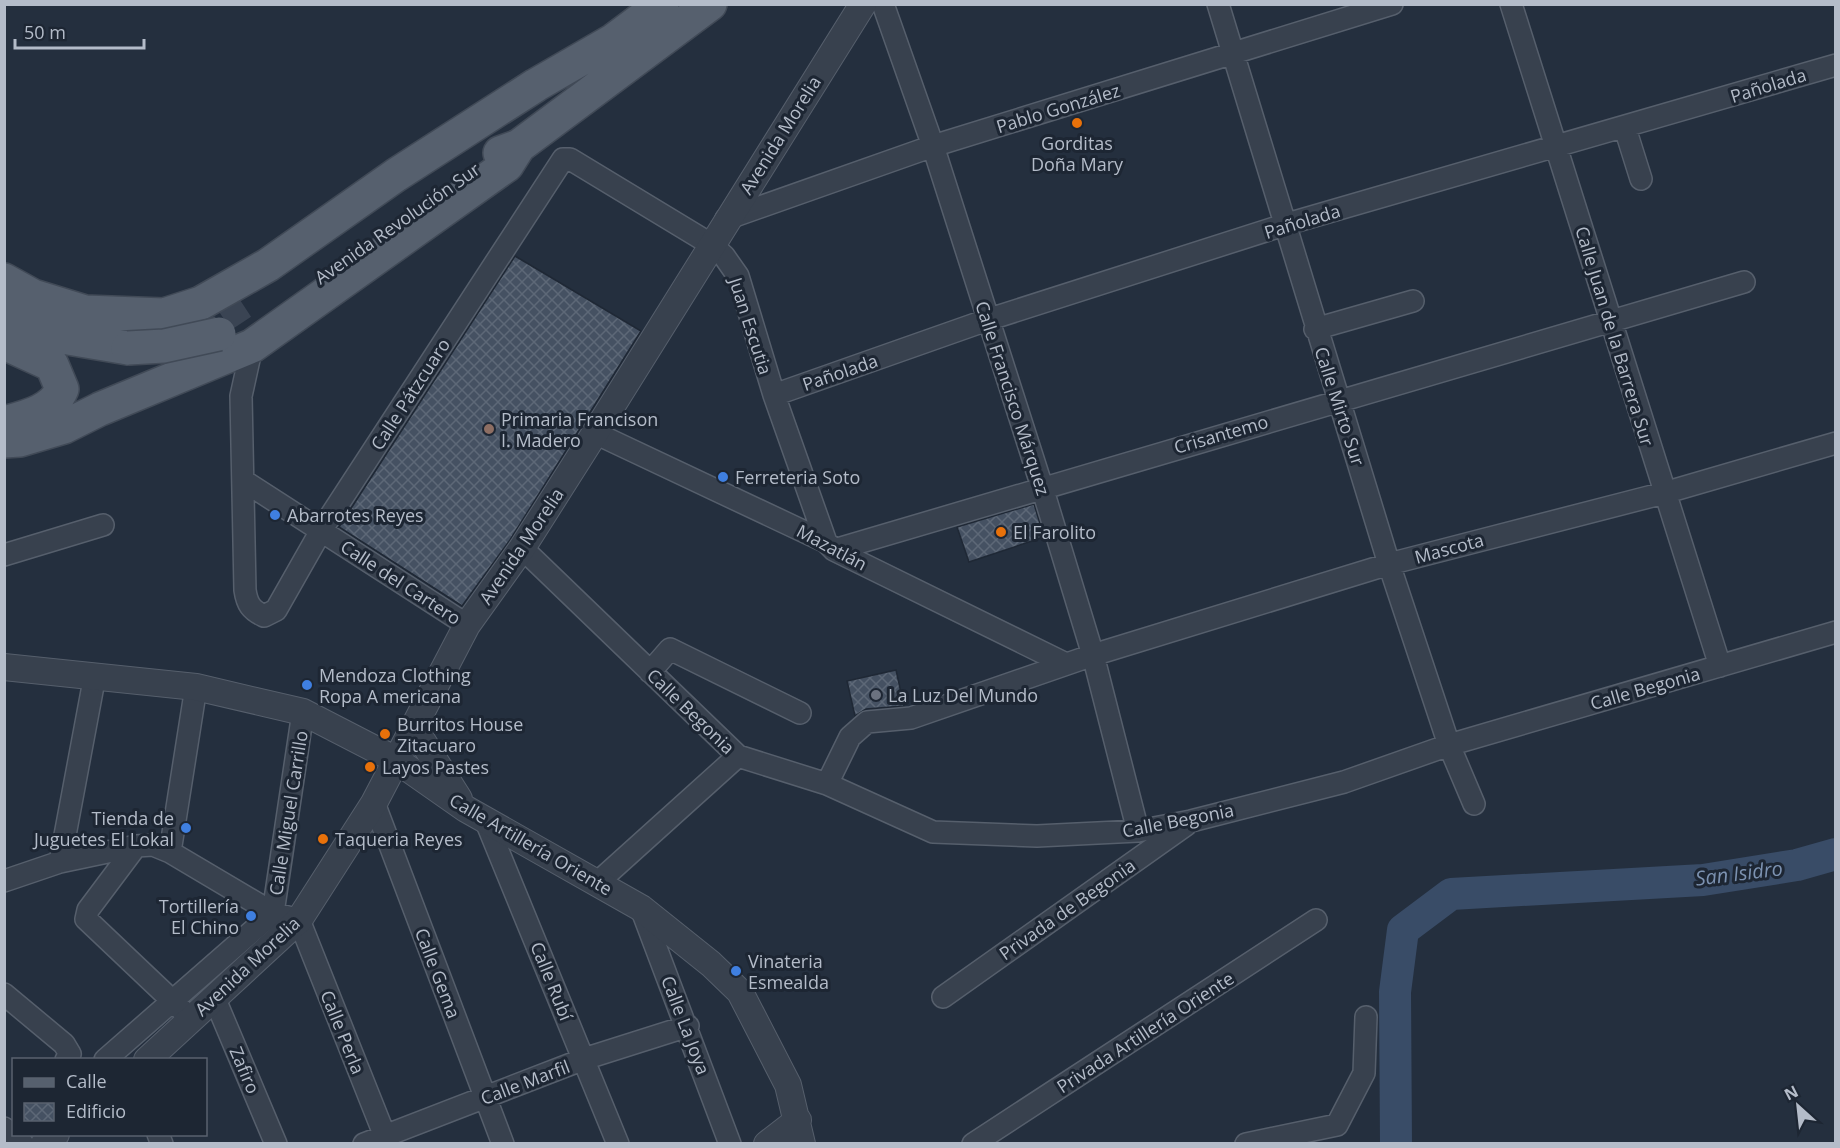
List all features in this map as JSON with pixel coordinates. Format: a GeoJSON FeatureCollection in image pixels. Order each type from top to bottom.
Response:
{"type":"FeatureCollection","features":[{"type":"Feature","properties":{"kind":"main road","name":"Avenida Revolución Sur"},"geometry":{"type":"LineString","coordinates":[[4,280],[33,296],[85,312],[164,315],[201,303],[237,285],[396,176],[536,85],[614,40],[662,4]]}},
{"type":"Feature","properties":{"kind":"main road","name":"Avenida Revolución Sur"},"geometry":{"type":"LineString","coordinates":[[4,314],[50,335],[141,355],[165,346],[219,334],[278,306],[346,261],[455,180],[490,157],[519,146],[710,4]]}},
{"type":"Feature","properties":{"kind":"main road"},"geometry":{"type":"LineString","coordinates":[[242,303],[581,71],[606,51],[614,40]]}},
{"type":"Feature","properties":{"kind":"main road"},"geometry":{"type":"LineString","coordinates":[[4,441],[20,440],[64,427],[100,409],[252,346],[507,165],[519,146]]}},
{"type":"Feature","properties":{"kind":"main road"},"geometry":{"type":"LineString","coordinates":[[4,342],[52,365],[59,376],[62,389],[57,400],[45,409],[4,423]]}},
{"type":"Feature","properties":{"kind":"main road"},"geometry":{"type":"LineString","coordinates":[[4,433],[42,425],[98,397],[141,355]]}},
{"type":"Feature","properties":{"kind":"street","name":"Avenida Morelia"},"geometry":{"type":"LineString","coordinates":[[148,1058],[181,1010],[214,997],[299,920],[374,803],[467,625],[522,548],[712,245],[726,219],[863,4]]}},
{"type":"Feature","properties":{"kind":"street","name":"Calle Francisco Márquez"},"geometry":{"type":"LineString","coordinates":[[883,4],[933,146],[1042,487],[1093,655],[1138,831]]}},
{"type":"Feature","properties":{"kind":"street","name":"Calle Mirto Sur"},"geometry":{"type":"LineString","coordinates":[[1218,4],[1287,224],[1315,329],[1389,564],[1449,745],[1474,804]]}},
{"type":"Feature","properties":{"kind":"street","name":"Pablo González"},"geometry":{"type":"LineString","coordinates":[[726,219],[933,146],[1392,4]]}},
{"type":"Feature","properties":{"kind":"street","name":"Calle Juan de la Barrera Sur"},"geometry":{"type":"LineString","coordinates":[[1511,4],[1720,666]]}},
{"type":"Feature","properties":{"kind":"street","name":"Pañolada"},"geometry":{"type":"LineString","coordinates":[[774,395],[987,320],[1287,224],[1625,128],[1836,65]]}},
{"type":"Feature","properties":{"kind":"street"},"geometry":{"type":"LineString","coordinates":[[1625,128],[1641,179]]}},
{"type":"Feature","properties":{"kind":"street","name":"Juan Escutia"},"geometry":{"type":"LineString","coordinates":[[563,159],[570,159],[712,245],[724,256],[738,276],[774,395],[830,546]]}},
{"type":"Feature","properties":{"kind":"street","name":"Calle Pátzcuaro"},"geometry":{"type":"LineString","coordinates":[[244,480],[246,600],[252,611],[264,616],[276,610],[322,529],[563,159]]}},
{"type":"Feature","properties":{"kind":"street","name":"Crisantemo"},"geometry":{"type":"LineString","coordinates":[[830,546],[1042,487],[1744,282]]}},
{"type":"Feature","properties":{"kind":"street"},"geometry":{"type":"LineString","coordinates":[[1315,329],[1413,301]]}},
{"type":"Feature","properties":{"kind":"street"},"geometry":{"type":"LineString","coordinates":[[244,480],[241,396],[252,346]]}},
{"type":"Feature","properties":{"kind":"street","name":"Mazatlán"},"geometry":{"type":"LineString","coordinates":[[595,433],[830,546],[1066,664]]}},
{"type":"Feature","properties":{"kind":"street","name":"Mascota"},"geometry":{"type":"LineString","coordinates":[[827,784],[850,737],[867,722],[911,718],[1093,655],[1389,564],[1664,493],[1836,443]]}},
{"type":"Feature","properties":{"kind":"street","name":"Calle del Cartero"},"geometry":{"type":"LineString","coordinates":[[244,480],[467,625]]}},
{"type":"Feature","properties":{"kind":"street"},"geometry":{"type":"LineString","coordinates":[[4,555],[103,525]]}},
{"type":"Feature","properties":{"kind":"street","name":"Calle Begonia"},"geometry":{"type":"LineString","coordinates":[[522,548],[738,756],[827,784],[933,832],[1037,836],[1138,831],[1191,821],[1344,782],[1449,745],[1836,632]]}},
{"type":"Feature","properties":{"kind":"street"},"geometry":{"type":"LineString","coordinates":[[651,672],[670,649],[800,713]]}},
{"type":"Feature","properties":{"kind":"street","name":"Calle Artillería Oriente"},"geometry":{"type":"LineString","coordinates":[[4,667],[196,687],[303,712],[396,760],[476,814],[641,908],[711,964],[740,992],[788,1085],[800,1132]]}},
{"type":"Feature","properties":{"kind":"street"},"geometry":{"type":"LineString","coordinates":[[60,862],[94,675]]}},
{"type":"Feature","properties":{"kind":"street"},"geometry":{"type":"LineString","coordinates":[[170,852],[196,687]]}},
{"type":"Feature","properties":{"kind":"street","name":"Calle Miguel Carrillo"},"geometry":{"type":"LineString","coordinates":[[273,913],[303,712]]}},
{"type":"Feature","properties":{"kind":"street"},"geometry":{"type":"LineString","coordinates":[[413,726],[476,814]]}},
{"type":"Feature","properties":{"kind":"street"},"geometry":{"type":"LineString","coordinates":[[597,883],[738,756]]}},
{"type":"Feature","properties":{"kind":"street","name":"Calle Gema"},"geometry":{"type":"LineString","coordinates":[[374,803],[504,1143]]}},
{"type":"Feature","properties":{"kind":"street","name":"Calle Rubí"},"geometry":{"type":"LineString","coordinates":[[476,814],[584,1059],[618,1143]]}},
{"type":"Feature","properties":{"kind":"street","name":"Privada de Begonia"},"geometry":{"type":"LineString","coordinates":[[943,997],[1191,821]]}},
{"type":"Feature","properties":{"kind":"street"},"geometry":{"type":"LineString","coordinates":[[4,881],[60,862],[136,846],[153,845],[170,852],[273,913],[299,920]]}},
{"type":"Feature","properties":{"kind":"street"},"geometry":{"type":"LineString","coordinates":[[136,846],[88,910],[86,919],[181,1010]]}},
{"type":"Feature","properties":{"kind":"street","name":"Calle La Joya"},"geometry":{"type":"LineString","coordinates":[[641,908],[730,1143]]}},
{"type":"Feature","properties":{"kind":"street"},"geometry":{"type":"LineString","coordinates":[[107,1058],[181,1010],[273,913]]}},
{"type":"Feature","properties":{"kind":"street","name":"Calle Perla"},"geometry":{"type":"LineString","coordinates":[[299,920],[386,1139]]}},
{"type":"Feature","properties":{"kind":"street","name":"Privada Artillería Oriente"},"geometry":{"type":"LineString","coordinates":[[973,1143],[1316,920]]}},
{"type":"Feature","properties":{"kind":"street"},"geometry":{"type":"LineString","coordinates":[[4,994],[64,1044],[68,1057]]}},
{"type":"Feature","properties":{"kind":"street","name":"Zafiro"},"geometry":{"type":"LineString","coordinates":[[214,997],[276,1143]]}},
{"type":"Feature","properties":{"kind":"street"},"geometry":{"type":"LineString","coordinates":[[1246,1143],[1332,1135],[1364,1073],[1366,1017]]}},
{"type":"Feature","properties":{"kind":"street","name":"Calle Marfil"},"geometry":{"type":"LineString","coordinates":[[364,1143],[386,1139],[485,1097],[584,1059],[687,1026]]}},
{"type":"Feature","properties":{"kind":"street"},"geometry":{"type":"LineString","coordinates":[[768,1143],[800,1132]]}},
{"type":"Feature","properties":{"kind":"building","name":"Primaria Francison I. Madero"},"geometry":{"type":"Polygon","coordinates":[[[515,256],[641,331],[510,540],[462,606],[339,527],[515,256]]]}},
{"type":"Feature","properties":{"kind":"building","name":"El Farolito"},"geometry":{"type":"Polygon","coordinates":[[[1034,504],[1044,537],[969,562],[957,527],[1034,504]]]}},
{"type":"Feature","properties":{"kind":"building","name":"La Luz Del Mundo"},"geometry":{"type":"Polygon","coordinates":[[[896,670],[904,706],[866,709],[855,716],[847,681],[896,670]]]}},
{"type":"Feature","properties":{"kind":"waterway","name":"San Isidro"},"geometry":{"type":"LineString","coordinates":[[1396,1144],[1395,992],[1403,930],[1451,894],[1703,880],[1797,865],[1836,854]]}},
{"type":"Feature","properties":{"kind":"tunnel"},"geometry":{"type":"LineString","coordinates":[[181,343],[242,303]]}},
{"type":"Feature","properties":{"kind":"place","name":"Gorditas Doña Mary"},"geometry":{"type":"Point","coordinates":[1077,123]}},
{"type":"Feature","properties":{"kind":"place","name":"Primaria Francison I. Madero"},"geometry":{"type":"Point","coordinates":[489,429]}},
{"type":"Feature","properties":{"kind":"place","name":"Ferreteria Soto"},"geometry":{"type":"Point","coordinates":[723,477]}},
{"type":"Feature","properties":{"kind":"place","name":"Abarrotes Reyes"},"geometry":{"type":"Point","coordinates":[275,515]}},
{"type":"Feature","properties":{"kind":"place","name":"El Farolito"},"geometry":{"type":"Point","coordinates":[1001,532]}},
{"type":"Feature","properties":{"kind":"place","name":"Mendoza Clothing Ropa A mericana"},"geometry":{"type":"Point","coordinates":[307,685]}},
{"type":"Feature","properties":{"kind":"place","name":"La Luz Del Mundo"},"geometry":{"type":"Point","coordinates":[876,695]}},
{"type":"Feature","properties":{"kind":"place","name":"Burritos House Zitacuaro"},"geometry":{"type":"Point","coordinates":[385,734]}},
{"type":"Feature","properties":{"kind":"place","name":"Layos Pastes"},"geometry":{"type":"Point","coordinates":[370,767]}},
{"type":"Feature","properties":{"kind":"place","name":"Tienda de Juguetes El Lokal"},"geometry":{"type":"Point","coordinates":[186,828]}},
{"type":"Feature","properties":{"kind":"place","name":"Taqueria Reyes"},"geometry":{"type":"Point","coordinates":[323,839]}},
{"type":"Feature","properties":{"kind":"place","name":"Tortillería El Chino"},"geometry":{"type":"Point","coordinates":[251,916]}},
{"type":"Feature","properties":{"kind":"place","name":"Vinateria Esmealda"},"geometry":{"type":"Point","coordinates":[736,971]}}]}
